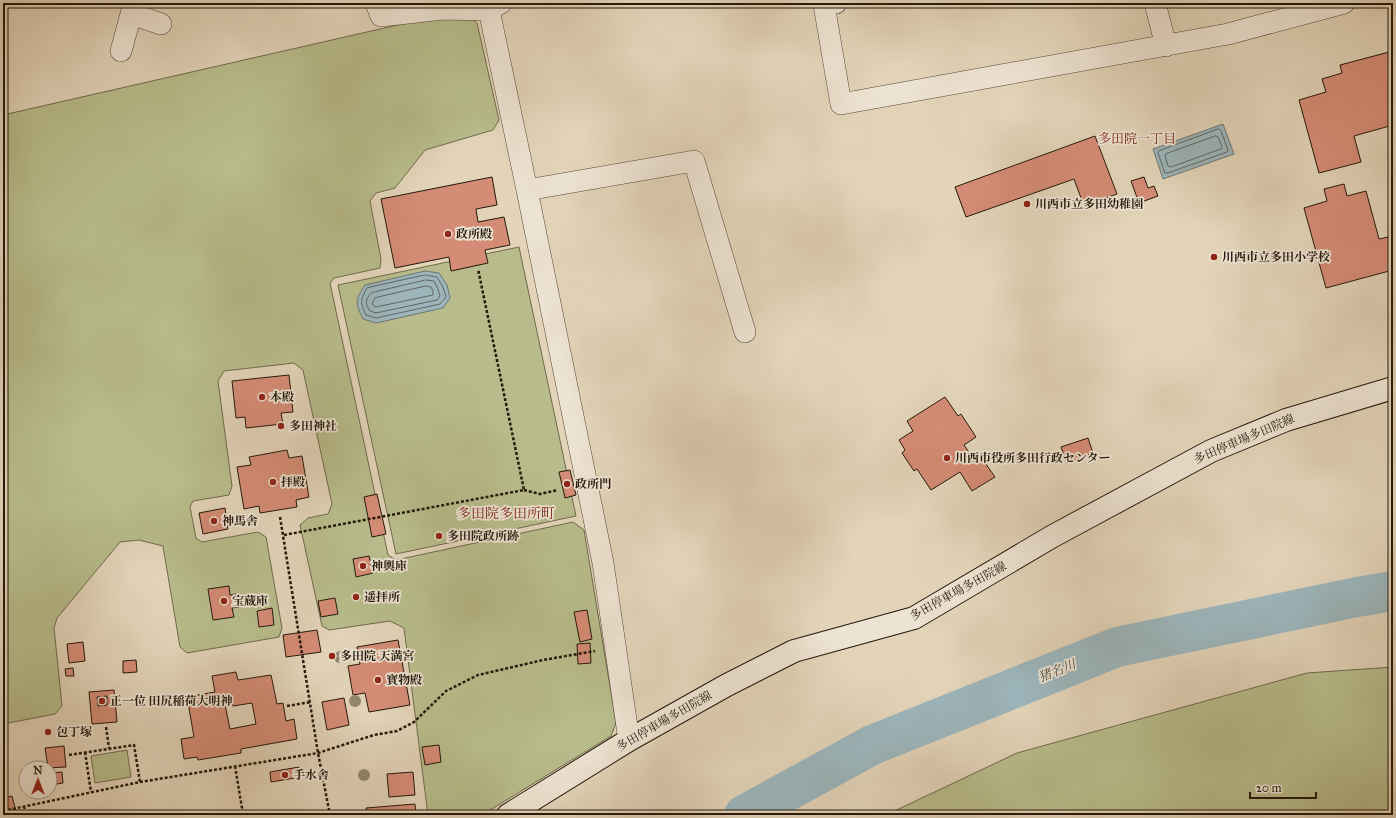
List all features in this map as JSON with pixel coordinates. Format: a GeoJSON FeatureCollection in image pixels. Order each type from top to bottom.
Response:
{"type":"FeatureCollection","features":[{"type":"Feature","properties":{"kind":"main road","name":"多田停車場多田院線"},"geometry":{"type":"LineString","coordinates":[[508,815],[629,740],[727,685],[794,651],[914,618],[1053,536],[1211,452],[1286,420],[1393,388]]}},
{"type":"Feature","properties":{"kind":"street"},"geometry":{"type":"LineString","coordinates":[[376,3],[381,16],[443,9],[495,6],[527,190],[603,563],[629,740]]}},
{"type":"Feature","properties":{"kind":"street"},"geometry":{"type":"LineString","coordinates":[[836,3],[824,5],[841,104],[1228,34],[1344,3]]}},
{"type":"Feature","properties":{"kind":"street"},"geometry":{"type":"LineString","coordinates":[[1155,3],[1166,46]]}},
{"type":"Feature","properties":{"kind":"street"},"geometry":{"type":"LineString","coordinates":[[121,51],[133,8],[161,24]]}},
{"type":"Feature","properties":{"kind":"street"},"geometry":{"type":"LineString","coordinates":[[527,190],[694,161],[745,332]]}},
{"type":"Feature","properties":{"kind":"path"},"geometry":{"type":"LineString","coordinates":[[478,269],[524,490]]}},
{"type":"Feature","properties":{"kind":"path"},"geometry":{"type":"LineString","coordinates":[[284,535],[524,490],[540,494],[558,490]]}},
{"type":"Feature","properties":{"kind":"path"},"geometry":{"type":"LineString","coordinates":[[280,517],[318,753],[330,815]]}},
{"type":"Feature","properties":{"kind":"path"},"geometry":{"type":"LineString","coordinates":[[3,811],[140,782],[318,753],[374,735],[397,731],[414,722],[446,691],[478,675],[543,660],[615,648]]}},
{"type":"Feature","properties":{"kind":"path"},"geometry":{"type":"LineString","coordinates":[[287,706],[311,702]]}},
{"type":"Feature","properties":{"kind":"path"},"geometry":{"type":"LineString","coordinates":[[106,727],[109,748]]}},
{"type":"Feature","properties":{"kind":"path"},"geometry":{"type":"LineString","coordinates":[[69,755],[134,744],[140,782]]}},
{"type":"Feature","properties":{"kind":"path"},"geometry":{"type":"LineString","coordinates":[[85,752],[91,792]]}},
{"type":"Feature","properties":{"kind":"path"},"geometry":{"type":"LineString","coordinates":[[235,766],[242,808],[239,815]]}},
{"type":"Feature","properties":{"kind":"path"},"geometry":{"type":"LineString","coordinates":[[24,806],[26,815]]}},
{"type":"Feature","properties":{"kind":"green space"},"geometry":{"type":"Polygon","coordinates":[[[459,11],[477,23],[499,120],[493,130],[425,150],[395,188],[376,193],[370,201],[381,259],[380,268],[334,278],[330,283],[388,555],[396,560],[573,522],[584,530],[616,723],[611,736],[482,815],[428,815],[404,628],[390,621],[329,630],[322,626],[300,525],[308,518],[328,514],[332,504],[303,370],[294,363],[224,371],[218,381],[232,486],[229,495],[193,501],[190,507],[196,538],[202,542],[258,532],[266,537],[282,628],[279,637],[187,653],[180,647],[163,546],[139,540],[120,542],[57,618],[54,628],[62,706],[55,714],[3,724],[3,115],[459,11]]]}},
{"type":"Feature","properties":{"kind":"green space"},"geometry":{"type":"Polygon","coordinates":[[[519,247],[576,516],[396,554],[338,285],[519,247]]]}},
{"type":"Feature","properties":{"kind":"green space"},"geometry":{"type":"Polygon","coordinates":[[[1393,667],[1393,815],[886,815],[1017,753],[1307,673],[1393,667]]]}},
{"type":"Feature","properties":{"kind":"green space"},"geometry":{"type":"Polygon","coordinates":[[[127,750],[131,777],[95,783],[91,756],[127,750]]]}},
{"type":"Feature","properties":{"kind":"water"},"geometry":{"type":"Polygon","coordinates":[[[1223,124],[1234,154],[1163,179],[1153,149],[1223,124]]]}},
{"type":"Feature","properties":{"kind":"water"},"geometry":{"type":"Polygon","coordinates":[[[425,271],[439,273],[447,285],[450,298],[443,308],[376,323],[363,319],[357,302],[359,294],[365,285],[425,271]]]}},
{"type":"Feature","properties":{"kind":"building"},"geometry":{"type":"Polygon","coordinates":[[[1393,51],[1393,125],[1354,136],[1361,162],[1319,173],[1299,100],[1326,92],[1322,79],[1342,73],[1340,65],[1393,51]]]}},
{"type":"Feature","properties":{"kind":"building"},"geometry":{"type":"Polygon","coordinates":[[[1095,136],[1117,194],[1084,206],[1074,179],[966,217],[955,187],[1095,136]]]}},
{"type":"Feature","properties":{"kind":"building","name":"政所殿"},"geometry":{"type":"Polygon","coordinates":[[[492,177],[497,205],[476,209],[478,222],[504,217],[510,245],[485,250],[488,263],[451,271],[449,257],[395,268],[381,199],[492,177]]]}},
{"type":"Feature","properties":{"kind":"building"},"geometry":{"type":"Polygon","coordinates":[[[1144,177],[1148,188],[1154,186],[1158,196],[1139,203],[1131,181],[1144,177]]]}},
{"type":"Feature","properties":{"kind":"building"},"geometry":{"type":"Polygon","coordinates":[[[1344,184],[1347,196],[1366,191],[1379,239],[1393,236],[1393,270],[1326,288],[1304,208],[1327,201],[1324,189],[1344,184]]]}},
{"type":"Feature","properties":{"kind":"building","name":"本殿"},"geometry":{"type":"Polygon","coordinates":[[[289,375],[293,412],[281,413],[283,424],[246,428],[245,417],[236,418],[232,381],[289,375]]]}},
{"type":"Feature","properties":{"kind":"building"},"geometry":{"type":"Polygon","coordinates":[[[945,397],[958,416],[961,414],[976,437],[964,445],[977,464],[983,460],[995,477],[972,491],[960,472],[931,490],[917,469],[914,471],[902,453],[905,450],[899,440],[913,431],[907,421],[945,397]]]}},
{"type":"Feature","properties":{"kind":"building"},"geometry":{"type":"Polygon","coordinates":[[[1088,438],[1093,453],[1067,463],[1061,447],[1088,438]]]}},
{"type":"Feature","properties":{"kind":"building","name":"拝殿"},"geometry":{"type":"Polygon","coordinates":[[[287,450],[289,458],[302,456],[309,497],[296,500],[297,507],[260,513],[259,506],[244,509],[237,467],[251,465],[249,457],[287,450]]]}},
{"type":"Feature","properties":{"kind":"building","name":"政所門"},"geometry":{"type":"Polygon","coordinates":[[[570,470],[576,495],[565,498],[559,472],[570,470]]]}},
{"type":"Feature","properties":{"kind":"building"},"geometry":{"type":"Polygon","coordinates":[[[377,494],[386,534],[372,537],[364,497],[377,494]]]}},
{"type":"Feature","properties":{"kind":"building","name":"神馬舎"},"geometry":{"type":"Polygon","coordinates":[[[225,508],[228,529],[203,534],[199,513],[225,508]]]}},
{"type":"Feature","properties":{"kind":"building","name":"神輿庫"},"geometry":{"type":"Polygon","coordinates":[[[369,556],[373,573],[356,577],[353,559],[369,556]]]}},
{"type":"Feature","properties":{"kind":"building","name":"宝蔵庫"},"geometry":{"type":"Polygon","coordinates":[[[229,586],[230,595],[236,594],[239,607],[232,608],[234,617],[213,620],[208,589],[229,586]]]}},
{"type":"Feature","properties":{"kind":"building"},"geometry":{"type":"Polygon","coordinates":[[[335,598],[338,614],[321,617],[318,601],[335,598]]]}},
{"type":"Feature","properties":{"kind":"building"},"geometry":{"type":"Polygon","coordinates":[[[272,608],[274,625],[259,627],[257,611],[272,608]]]}},
{"type":"Feature","properties":{"kind":"building"},"geometry":{"type":"Polygon","coordinates":[[[587,610],[592,639],[580,642],[574,612],[587,610]]]}},
{"type":"Feature","properties":{"kind":"building"},"geometry":{"type":"Polygon","coordinates":[[[317,630],[321,652],[286,657],[283,635],[317,630]]]}},
{"type":"Feature","properties":{"kind":"building","name":"寳物殿"},"geometry":{"type":"Polygon","coordinates":[[[398,640],[410,705],[369,712],[365,693],[353,695],[348,666],[360,664],[357,647],[398,640]]]}},
{"type":"Feature","properties":{"kind":"building"},"geometry":{"type":"Polygon","coordinates":[[[83,642],[85,661],[69,663],[67,644],[83,642]]]}},
{"type":"Feature","properties":{"kind":"building"},"geometry":{"type":"Polygon","coordinates":[[[590,643],[591,663],[578,664],[577,644],[590,643]]]}},
{"type":"Feature","properties":{"kind":"building","name":"多田院 天満宮"},"geometry":{"type":"Polygon","coordinates":[[[335,653],[335,658],[329,659],[329,654],[335,653]]]}},
{"type":"Feature","properties":{"kind":"building"},"geometry":{"type":"Polygon","coordinates":[[[136,660],[137,672],[123,673],[123,661],[136,660]]]}},
{"type":"Feature","properties":{"kind":"building"},"geometry":{"type":"Polygon","coordinates":[[[73,668],[74,676],[66,676],[65,669],[73,668]]]}},
{"type":"Feature","properties":{"kind":"building"},"geometry":{"type":"Polygon","coordinates":[[[236,672],[238,680],[271,675],[277,704],[283,703],[286,721],[294,719],[297,739],[241,749],[241,753],[198,760],[197,757],[184,759],[181,739],[194,737],[187,697],[215,692],[212,676],[236,672]],[[231,694],[223,695],[230,729],[256,724],[252,703],[233,706],[231,694]]]}},
{"type":"Feature","properties":{"kind":"building"},"geometry":{"type":"Polygon","coordinates":[[[114,690],[117,722],[92,724],[89,692],[114,690]]]}},
{"type":"Feature","properties":{"kind":"building","name":"正一位 田尻稲荷大明神"},"geometry":{"type":"Polygon","coordinates":[[[107,696],[107,705],[98,706],[97,697],[107,696]]]}},
{"type":"Feature","properties":{"kind":"building"},"geometry":{"type":"Polygon","coordinates":[[[344,698],[349,725],[327,730],[322,702],[344,698]]]}},
{"type":"Feature","properties":{"kind":"building"},"geometry":{"type":"Polygon","coordinates":[[[439,745],[441,762],[425,765],[422,747],[439,745]]]}},
{"type":"Feature","properties":{"kind":"building"},"geometry":{"type":"Polygon","coordinates":[[[64,746],[66,767],[58,767],[58,760],[47,760],[45,748],[64,746]]]}},
{"type":"Feature","properties":{"kind":"building","name":"手水舎"},"geometry":{"type":"Polygon","coordinates":[[[299,767],[301,777],[271,782],[270,772],[299,767]]]}},
{"type":"Feature","properties":{"kind":"building"},"geometry":{"type":"Polygon","coordinates":[[[58,772],[62,772],[63,783],[58,784],[58,772]]]}},
{"type":"Feature","properties":{"kind":"building"},"geometry":{"type":"Polygon","coordinates":[[[413,772],[415,795],[389,797],[387,774],[413,772]]]}},
{"type":"Feature","properties":{"kind":"building"},"geometry":{"type":"Polygon","coordinates":[[[12,796],[17,815],[3,815],[3,798],[12,796]]]}},
{"type":"Feature","properties":{"kind":"building"},"geometry":{"type":"Polygon","coordinates":[[[415,804],[416,815],[367,815],[366,808],[415,804]]]}},
{"type":"Feature","properties":{"kind":"waterway","name":"猪名川"},"geometry":{"type":"LineString","coordinates":[[744,815],[872,745],[1117,647],[1357,597],[1393,591]]}},
{"type":"Feature","properties":{"kind":"place","name":"川西市立多田幼稚園"},"geometry":{"type":"Point","coordinates":[1027,204]}},
{"type":"Feature","properties":{"kind":"place","name":"政所殿"},"geometry":{"type":"Point","coordinates":[448,234]}},
{"type":"Feature","properties":{"kind":"place","name":"川西市立多田小学校"},"geometry":{"type":"Point","coordinates":[1214,257]}},
{"type":"Feature","properties":{"kind":"place","name":"本殿"},"geometry":{"type":"Point","coordinates":[262,397]}},
{"type":"Feature","properties":{"kind":"place","name":"多田神社"},"geometry":{"type":"Point","coordinates":[281,426]}},
{"type":"Feature","properties":{"kind":"place","name":"川西市役所多田行政センター"},"geometry":{"type":"Point","coordinates":[947,458]}},
{"type":"Feature","properties":{"kind":"place","name":"拝殿"},"geometry":{"type":"Point","coordinates":[273,482]}},
{"type":"Feature","properties":{"kind":"place","name":"政所門"},"geometry":{"type":"Point","coordinates":[567,484]}},
{"type":"Feature","properties":{"kind":"place","name":"神馬舎"},"geometry":{"type":"Point","coordinates":[214,521]}},
{"type":"Feature","properties":{"kind":"place","name":"多田院政所跡"},"geometry":{"type":"Point","coordinates":[439,536]}},
{"type":"Feature","properties":{"kind":"place","name":"神輿庫"},"geometry":{"type":"Point","coordinates":[363,566]}},
{"type":"Feature","properties":{"kind":"place","name":"遥拝所"},"geometry":{"type":"Point","coordinates":[356,597]}},
{"type":"Feature","properties":{"kind":"place","name":"宝蔵庫"},"geometry":{"type":"Point","coordinates":[224,601]}},
{"type":"Feature","properties":{"kind":"place","name":"多田院 天満宮"},"geometry":{"type":"Point","coordinates":[332,656]}},
{"type":"Feature","properties":{"kind":"place","name":"寳物殿"},"geometry":{"type":"Point","coordinates":[378,680]}},
{"type":"Feature","properties":{"kind":"place","name":"正一位 田尻稲荷大明神"},"geometry":{"type":"Point","coordinates":[102,701]}},
{"type":"Feature","properties":{"kind":"place","name":"包丁塚"},"geometry":{"type":"Point","coordinates":[48,732]}},
{"type":"Feature","properties":{"kind":"place","name":"手水舎"},"geometry":{"type":"Point","coordinates":[285,775]}},
{"type":"Feature","properties":{"kind":"district","name":"多田院一丁目"},"geometry":{"type":"Point","coordinates":[1137,139]}},
{"type":"Feature","properties":{"kind":"district","name":"多田院多田所町"},"geometry":{"type":"Point","coordinates":[506,513]}}]}
